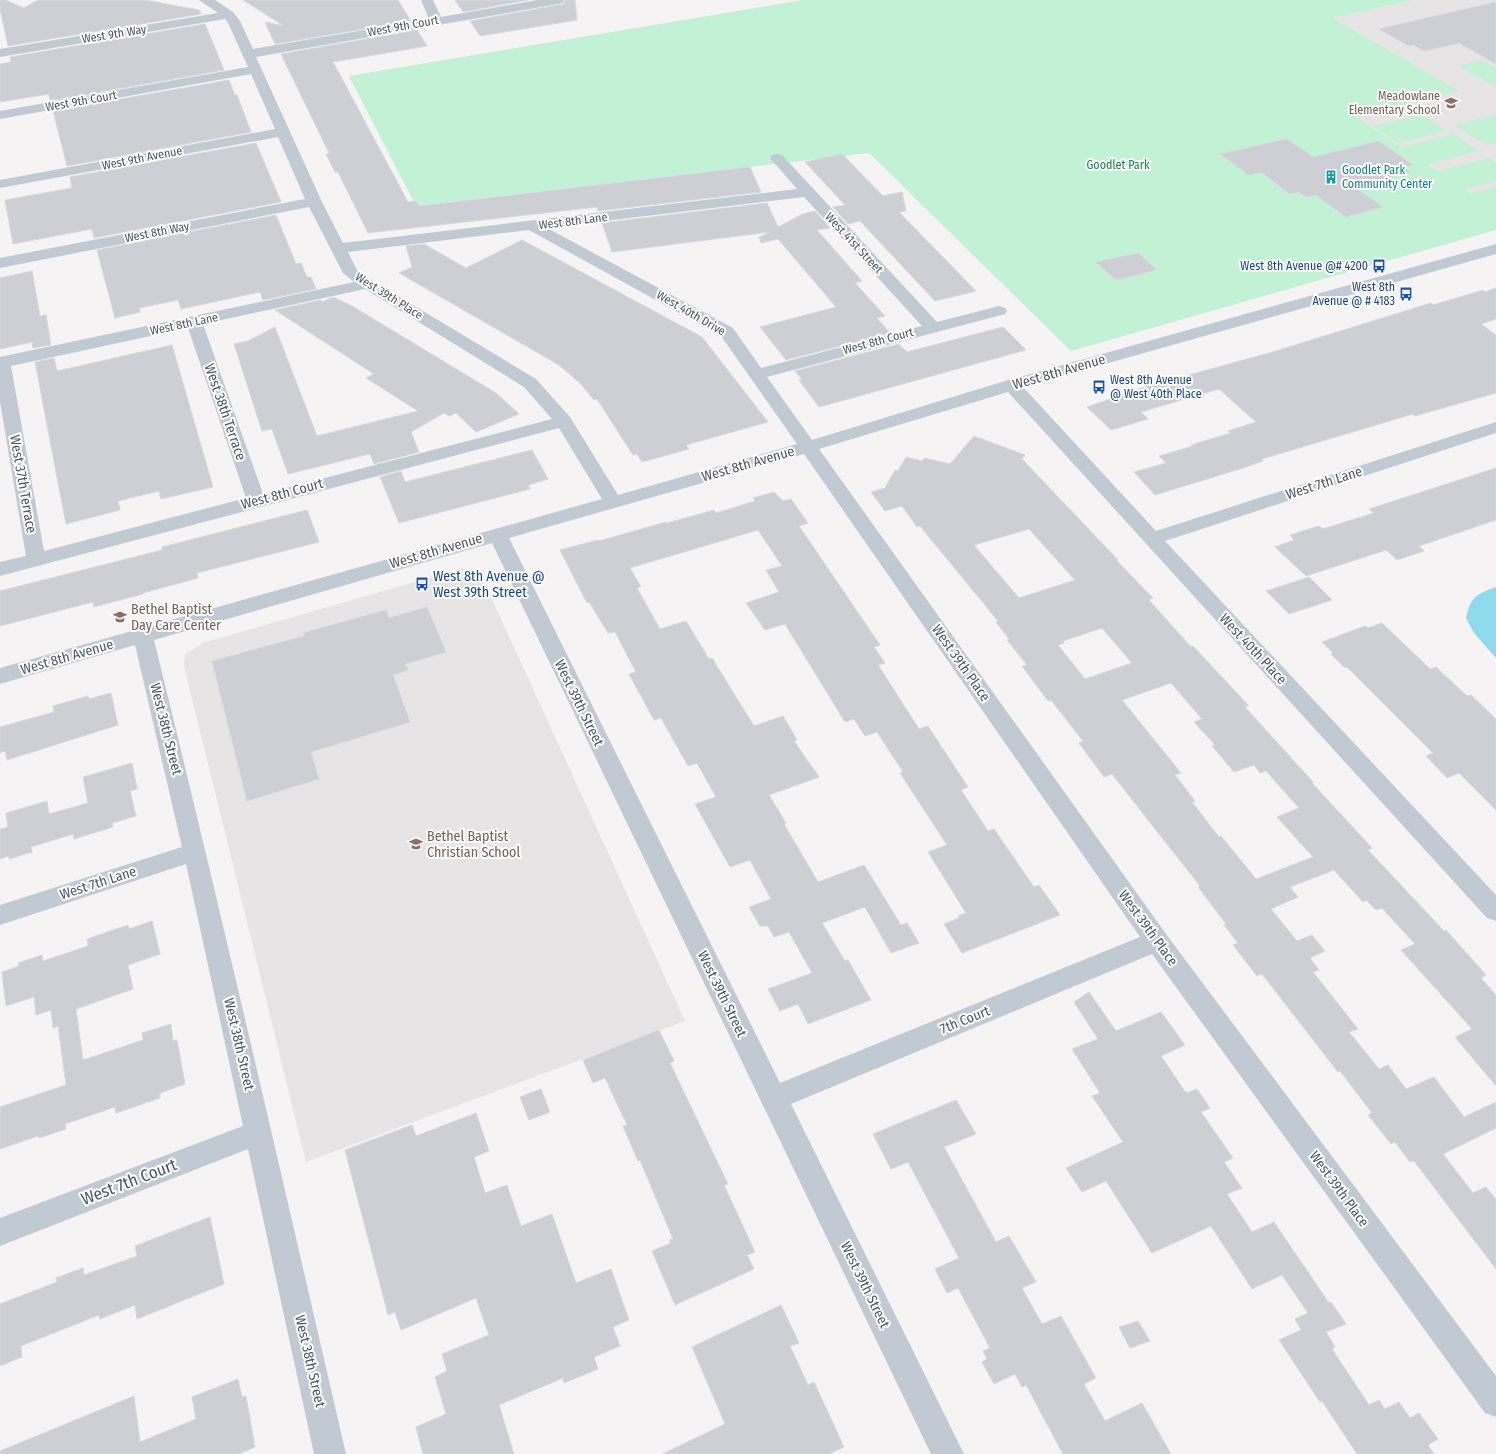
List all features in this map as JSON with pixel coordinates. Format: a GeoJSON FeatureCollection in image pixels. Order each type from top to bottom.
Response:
{"type":"FeatureCollection","features":[{"type":"Feature","properties":{"kind":"street","name":"West 39th Place"},"geometry":{"type":"LineString","coordinates":[[205,0],[216,5],[234,21],[314,202],[340,248],[351,273],[530,383],[564,421],[613,502]]}},
{"type":"Feature","properties":{"kind":"street"},"geometry":{"type":"LineString","coordinates":[[427,0],[436,20]]}},
{"type":"Feature","properties":{"kind":"street","name":"West 9th Court"},"geometry":{"type":"LineString","coordinates":[[248,54],[436,20],[558,0]]}},
{"type":"Feature","properties":{"kind":"street","name":"West 9th Way"},"geometry":{"type":"LineString","coordinates":[[0,53],[229,15]]}},
{"type":"Feature","properties":{"kind":"street","name":"West 9th Court"},"geometry":{"type":"LineString","coordinates":[[0,115],[256,70]]}},
{"type":"Feature","properties":{"kind":"street","name":"West 9th Avenue"},"geometry":{"type":"LineString","coordinates":[[0,184],[284,132]]}},
{"type":"Feature","properties":{"kind":"street","name":"West 41st Street"},"geometry":{"type":"LineString","coordinates":[[777,158],[932,327]]}},
{"type":"Feature","properties":{"kind":"street","name":"West 8th Lane"},"geometry":{"type":"LineString","coordinates":[[340,248],[807,192]]}},
{"type":"Feature","properties":{"kind":"street","name":"West 8th Way"},"geometry":{"type":"LineString","coordinates":[[0,263],[314,202]]}},
{"type":"Feature","properties":{"kind":"street","name":"West 40th Drive"},"geometry":{"type":"LineString","coordinates":[[533,226],[727,332],[808,447]]}},
{"type":"Feature","properties":{"kind":"street","name":"West 8th Avenue"},"geometry":{"type":"LineString","coordinates":[[0,676],[496,534],[808,447],[1011,385],[1496,249]]}},
{"type":"Feature","properties":{"kind":"street","name":"West 8th Lane"},"geometry":{"type":"LineString","coordinates":[[1,363],[367,284]]}},
{"type":"Feature","properties":{"kind":"street","name":"West 8th Court"},"geometry":{"type":"LineString","coordinates":[[757,374],[999,310]]}},
{"type":"Feature","properties":{"kind":"street","name":"West 38th Terrace"},"geometry":{"type":"LineString","coordinates":[[194,322],[256,501]]}},
{"type":"Feature","properties":{"kind":"street","name":"West 37th Terrace"},"geometry":{"type":"LineString","coordinates":[[1,363],[36,559]]}},
{"type":"Feature","properties":{"kind":"street","name":"West 40th Place"},"geometry":{"type":"LineString","coordinates":[[1011,385],[1496,911]]}},
{"type":"Feature","properties":{"kind":"street","name":"West 8th Court"},"geometry":{"type":"LineString","coordinates":[[0,569],[564,421]]}},
{"type":"Feature","properties":{"kind":"street","name":"West 7th Lane"},"geometry":{"type":"LineString","coordinates":[[1152,539],[1496,427]]}},
{"type":"Feature","properties":{"kind":"street","name":"West 39th Place"},"geometry":{"type":"LineString","coordinates":[[808,447],[1157,941],[1496,1402]]}},
{"type":"Feature","properties":{"kind":"street","name":"West 39th Street"},"geometry":{"type":"LineString","coordinates":[[496,534],[948,1454]]}},
{"type":"Feature","properties":{"kind":"street","name":"West 38th Street"},"geometry":{"type":"LineString","coordinates":[[143,636],[196,852],[330,1454]]}},
{"type":"Feature","properties":{"kind":"street","name":"West 7th Lane"},"geometry":{"type":"LineString","coordinates":[[0,915],[196,852]]}},
{"type":"Feature","properties":{"kind":"street","name":"7th Court"},"geometry":{"type":"LineString","coordinates":[[773,1100],[1157,941]]}},
{"type":"Feature","properties":{"kind":"street","name":"West 7th Court"},"geometry":{"type":"LineString","coordinates":[[0,1232],[259,1132]]}},
{"type":"Feature","properties":{"kind":"shaded area","name":"Meadowlane Elementary School"},"geometry":{"type":"Polygon","coordinates":[[[1414,0],[1496,0],[1496,209],[1355,116],[1458,91],[1333,18],[1414,0]]]}},
{"type":"Feature","properties":{"kind":"shaded area","name":"Bethel Baptist Christian School"},"geometry":{"type":"Polygon","coordinates":[[[463,568],[485,584],[685,1021],[306,1162],[184,666],[185,655],[203,643],[463,568]]]}},
{"type":"Feature","properties":{"kind":"green space","name":"Goodlet Park"},"geometry":{"type":"Polygon","coordinates":[[[802,0],[1414,0],[1333,18],[1459,91],[1355,116],[1402,147],[1453,134],[1479,151],[1428,164],[1438,171],[1489,158],[1496,162],[1496,181],[1465,189],[1471,193],[1496,187],[1496,230],[1071,351],[869,153],[416,206],[349,76],[802,0]]]}},
{"type":"Feature","properties":{"kind":"green space"},"geometry":{"type":"Polygon","coordinates":[[[1482,60],[1496,68],[1496,87],[1459,66],[1482,60]]]}},
{"type":"Feature","properties":{"kind":"green space"},"geometry":{"type":"Polygon","coordinates":[[[1422,115],[1447,131],[1398,143],[1372,126],[1422,115]]]}},
{"type":"Feature","properties":{"kind":"green space"},"geometry":{"type":"Polygon","coordinates":[[[1496,115],[1496,143],[1487,145],[1454,125],[1496,115]]]}},
{"type":"Feature","properties":{"kind":"water"},"geometry":{"type":"Polygon","coordinates":[[[1496,587],[1496,658],[1474,633],[1466,618],[1470,605],[1475,597],[1496,587]]]}},
{"type":"Feature","properties":{"kind":"building"},"geometry":{"type":"Polygon","coordinates":[[[0,0],[5,0],[24,8],[38,0],[145,0],[199,10],[201,14],[8,46],[0,9],[0,0]]]}},
{"type":"Feature","properties":{"kind":"building"},"geometry":{"type":"Polygon","coordinates":[[[243,0],[398,0],[411,21],[275,44],[265,22],[284,26],[243,0]]]}},
{"type":"Feature","properties":{"kind":"building"},"geometry":{"type":"Polygon","coordinates":[[[455,0],[528,0],[463,12],[455,0]]]}},
{"type":"Feature","properties":{"kind":"building"},"geometry":{"type":"Polygon","coordinates":[[[565,0],[575,0],[577,20],[480,36],[470,21],[563,4],[565,0]]]}},
{"type":"Feature","properties":{"kind":"building"},"geometry":{"type":"Polygon","coordinates":[[[1496,2],[1496,64],[1459,43],[1424,51],[1414,45],[1409,46],[1379,29],[1496,2]]]}},
{"type":"Feature","properties":{"kind":"building"},"geometry":{"type":"Polygon","coordinates":[[[205,24],[224,70],[50,101],[49,94],[0,102],[0,64],[11,62],[10,57],[205,24]]]}},
{"type":"Feature","properties":{"kind":"building"},"geometry":{"type":"Polygon","coordinates":[[[417,30],[427,46],[333,62],[408,202],[416,201],[419,206],[750,167],[761,192],[598,211],[597,207],[368,233],[338,172],[335,172],[326,154],[329,153],[281,54],[417,30]]]}},
{"type":"Feature","properties":{"kind":"building"},"geometry":{"type":"Polygon","coordinates":[[[229,80],[235,95],[237,95],[251,132],[67,166],[53,111],[229,80]]]}},
{"type":"Feature","properties":{"kind":"building","name":"Goodlet Park Community Center"},"geometry":{"type":"Polygon","coordinates":[[[1287,139],[1313,157],[1379,141],[1413,165],[1403,167],[1409,172],[1352,186],[1383,207],[1346,217],[1316,195],[1306,197],[1299,192],[1290,194],[1261,172],[1249,175],[1220,154],[1287,139]]]}},
{"type":"Feature","properties":{"kind":"building"},"geometry":{"type":"Polygon","coordinates":[[[256,143],[281,202],[94,238],[92,229],[13,244],[5,200],[72,188],[70,177],[256,143]]]}},
{"type":"Feature","properties":{"kind":"building"},"geometry":{"type":"Polygon","coordinates":[[[842,154],[883,196],[902,192],[906,211],[899,212],[976,291],[935,301],[860,221],[848,224],[833,207],[845,205],[805,162],[842,154]]]}},
{"type":"Feature","properties":{"kind":"building"},"geometry":{"type":"Polygon","coordinates":[[[767,203],[778,227],[803,214],[815,211],[830,228],[817,230],[862,281],[855,283],[885,316],[877,318],[890,333],[786,360],[760,327],[836,307],[778,239],[761,243],[759,237],[770,232],[612,252],[602,223],[767,203]]]}},
{"type":"Feature","properties":{"kind":"building"},"geometry":{"type":"Polygon","coordinates":[[[276,215],[296,264],[301,263],[307,277],[311,277],[316,289],[263,300],[260,292],[181,309],[178,300],[139,308],[140,312],[115,318],[97,250],[276,215]]]}},
{"type":"Feature","properties":{"kind":"building"},"geometry":{"type":"Polygon","coordinates":[[[522,240],[702,337],[768,422],[686,445],[689,449],[642,462],[637,454],[633,455],[597,399],[594,400],[580,383],[559,365],[399,273],[412,267],[406,246],[424,244],[466,268],[522,240]]]}},
{"type":"Feature","properties":{"kind":"building"},"geometry":{"type":"Polygon","coordinates":[[[1138,253],[1157,270],[1116,280],[1096,262],[1138,253]]]}},
{"type":"Feature","properties":{"kind":"building"},"geometry":{"type":"Polygon","coordinates":[[[32,271],[40,316],[46,315],[51,345],[33,348],[32,342],[0,349],[0,278],[32,271]]]}},
{"type":"Feature","properties":{"kind":"building"},"geometry":{"type":"Polygon","coordinates":[[[1496,288],[1496,319],[1481,324],[1496,335],[1496,393],[1415,416],[1413,414],[1262,459],[1263,461],[1243,468],[1155,495],[1134,472],[1166,463],[1159,456],[1231,433],[1228,431],[1256,422],[1219,389],[1141,412],[1148,419],[1111,430],[1087,407],[1145,387],[1269,353],[1431,303],[1433,305],[1483,290],[1485,292],[1496,288]]]}},
{"type":"Feature","properties":{"kind":"building"},"geometry":{"type":"Polygon","coordinates":[[[333,297],[352,306],[496,393],[519,414],[476,432],[456,413],[449,416],[444,413],[411,432],[419,452],[374,464],[370,454],[288,474],[272,429],[262,431],[234,344],[248,341],[275,327],[317,436],[418,411],[366,378],[374,374],[275,310],[321,300],[322,302],[333,297]]]}},
{"type":"Feature","properties":{"kind":"building"},"geometry":{"type":"Polygon","coordinates":[[[1003,327],[1026,350],[819,407],[799,380],[802,380],[795,371],[899,344],[907,352],[1003,327]]]}},
{"type":"Feature","properties":{"kind":"building"},"geometry":{"type":"Polygon","coordinates":[[[172,345],[213,487],[161,499],[159,491],[118,501],[120,510],[66,524],[35,362],[54,358],[57,371],[172,345]]]}},
{"type":"Feature","properties":{"kind":"building"},"geometry":{"type":"Polygon","coordinates":[[[974,436],[1025,455],[1022,459],[1153,598],[1149,600],[1191,647],[1193,646],[1249,706],[1245,707],[1372,848],[1368,850],[1444,931],[1446,930],[1486,975],[1481,978],[1496,995],[1496,1086],[1455,1037],[1472,1029],[1401,950],[1415,944],[1382,908],[1376,910],[1366,900],[1363,902],[1334,870],[1290,887],[1298,897],[1271,909],[1297,941],[1312,935],[1325,951],[1310,958],[1319,970],[1313,972],[1358,1029],[1349,1032],[1379,1069],[1388,1065],[1406,1089],[1434,1077],[1464,1117],[1496,1102],[1496,1128],[1443,1154],[1473,1193],[1486,1187],[1496,1199],[1496,1269],[1414,1161],[1410,1162],[1395,1142],[1391,1144],[1368,1115],[1372,1113],[1340,1071],[1338,1072],[1262,974],[1257,976],[1233,945],[1238,943],[1224,925],[1226,924],[1198,887],[1200,886],[1112,774],[1104,777],[1079,743],[1083,741],[1051,700],[1048,701],[1022,666],[1027,665],[1007,640],[1009,639],[996,622],[998,621],[920,526],[917,527],[902,506],[885,511],[871,492],[885,488],[895,470],[898,471],[906,457],[922,461],[924,458],[950,464],[974,436]],[[1029,529],[974,545],[1019,598],[1075,580],[1029,529]],[[1102,628],[1063,641],[1064,643],[1058,645],[1085,679],[1132,663],[1102,628]],[[1171,683],[1122,700],[1181,773],[1175,775],[1195,801],[1192,802],[1219,837],[1221,836],[1256,879],[1313,857],[1277,817],[1299,808],[1266,771],[1260,773],[1254,765],[1234,772],[1212,746],[1215,745],[1194,722],[1202,719],[1171,683]]]}},
{"type":"Feature","properties":{"kind":"building"},"geometry":{"type":"Polygon","coordinates":[[[532,450],[548,479],[528,485],[530,489],[399,523],[380,477],[401,471],[405,482],[532,450]]]}},
{"type":"Feature","properties":{"kind":"building"},"geometry":{"type":"Polygon","coordinates":[[[1496,468],[1496,520],[1419,546],[1424,551],[1397,560],[1386,550],[1306,576],[1275,547],[1294,540],[1290,535],[1319,526],[1323,529],[1374,513],[1369,509],[1496,468]]]}},
{"type":"Feature","properties":{"kind":"building"},"geometry":{"type":"Polygon","coordinates":[[[774,492],[783,501],[791,499],[808,523],[799,526],[880,645],[874,647],[885,663],[878,665],[919,729],[928,726],[968,787],[961,790],[988,831],[994,829],[1034,887],[1039,885],[1060,915],[962,953],[944,924],[959,918],[958,916],[966,913],[928,852],[947,845],[900,773],[903,772],[877,732],[865,736],[854,719],[845,722],[785,624],[765,630],[746,603],[779,592],[766,570],[782,566],[758,530],[630,568],[641,587],[637,588],[660,629],[686,621],[709,659],[712,658],[754,726],[783,716],[797,740],[794,741],[819,777],[769,795],[818,882],[864,865],[901,925],[907,923],[919,943],[891,953],[865,907],[822,923],[845,961],[848,960],[871,1000],[808,1024],[798,1004],[780,1011],[768,989],[812,973],[789,932],[774,937],[768,926],[760,926],[749,907],[771,899],[750,860],[730,867],[695,804],[716,797],[697,763],[688,766],[661,718],[654,720],[629,674],[636,672],[615,632],[608,633],[589,602],[587,603],[560,550],[714,510],[716,513],[755,501],[753,498],[774,492]]]}},
{"type":"Feature","properties":{"kind":"building"},"geometry":{"type":"Polygon","coordinates":[[[307,510],[319,542],[197,573],[198,578],[94,607],[93,602],[0,626],[0,591],[162,550],[162,547],[307,510]]]}},
{"type":"Feature","properties":{"kind":"building"},"geometry":{"type":"Polygon","coordinates":[[[1309,577],[1332,600],[1289,614],[1266,591],[1309,577]]]}},
{"type":"Feature","properties":{"kind":"building"},"geometry":{"type":"Polygon","coordinates":[[[427,607],[446,652],[405,664],[408,670],[393,675],[410,722],[311,752],[319,779],[247,801],[212,661],[304,636],[303,633],[386,610],[389,618],[427,607]]]}},
{"type":"Feature","properties":{"kind":"building"},"geometry":{"type":"Polygon","coordinates":[[[1382,623],[1430,669],[1436,667],[1467,696],[1471,695],[1496,719],[1496,810],[1459,773],[1447,778],[1426,756],[1433,753],[1347,667],[1345,668],[1331,654],[1333,653],[1322,642],[1365,626],[1368,628],[1382,623]]]}},
{"type":"Feature","properties":{"kind":"building"},"geometry":{"type":"Polygon","coordinates":[[[111,693],[118,725],[7,760],[5,751],[0,753],[0,727],[54,712],[53,706],[88,696],[89,699],[111,693]]]}},
{"type":"Feature","properties":{"kind":"building"},"geometry":{"type":"Polygon","coordinates":[[[132,763],[137,789],[130,791],[136,816],[112,823],[113,827],[74,839],[73,834],[31,847],[32,852],[9,859],[9,856],[0,859],[0,829],[8,827],[6,813],[47,801],[49,814],[88,803],[83,777],[132,763]]]}},
{"type":"Feature","properties":{"kind":"building"},"geometry":{"type":"Polygon","coordinates":[[[152,921],[160,954],[128,965],[133,989],[76,1009],[83,1060],[143,1040],[142,1033],[171,1024],[173,1041],[177,1040],[185,1084],[160,1093],[160,1098],[116,1113],[115,1107],[65,1124],[66,1129],[39,1138],[38,1136],[0,1149],[0,1107],[66,1085],[58,1026],[53,1028],[51,1010],[36,1015],[34,997],[6,1006],[2,972],[19,966],[18,963],[42,955],[43,961],[88,946],[87,939],[128,925],[129,929],[152,921]]]}},
{"type":"Feature","properties":{"kind":"building"},"geometry":{"type":"Polygon","coordinates":[[[1089,992],[1116,1031],[1161,1012],[1185,1045],[1161,1056],[1186,1093],[1197,1089],[1210,1108],[1201,1112],[1233,1158],[1224,1162],[1242,1188],[1227,1194],[1252,1232],[1274,1222],[1329,1303],[1331,1302],[1346,1324],[1326,1332],[1335,1347],[1332,1349],[1369,1405],[1379,1400],[1385,1409],[1399,1402],[1410,1418],[1419,1413],[1438,1439],[1428,1445],[1434,1454],[1357,1454],[1279,1340],[1301,1330],[1295,1319],[1308,1313],[1282,1275],[1252,1289],[1211,1226],[1152,1253],[1106,1181],[1082,1192],[1066,1168],[1123,1142],[1092,1096],[1100,1093],[1072,1049],[1098,1039],[1074,1002],[1089,992]]]}},
{"type":"Feature","properties":{"kind":"building"},"geometry":{"type":"Polygon","coordinates":[[[659,1030],[674,1061],[670,1063],[728,1184],[724,1185],[755,1252],[747,1255],[754,1269],[675,1305],[652,1251],[671,1243],[669,1240],[673,1239],[640,1160],[638,1161],[623,1126],[627,1125],[605,1078],[593,1083],[583,1060],[659,1030]]]}},
{"type":"Feature","properties":{"kind":"building"},"geometry":{"type":"Polygon","coordinates":[[[541,1089],[550,1112],[529,1120],[520,1097],[541,1089]]]}},
{"type":"Feature","properties":{"kind":"building"},"geometry":{"type":"Polygon","coordinates":[[[956,1100],[976,1134],[944,1147],[996,1242],[1009,1236],[1036,1282],[1022,1288],[1042,1324],[1061,1316],[1096,1378],[1084,1384],[1105,1421],[1142,1403],[1171,1454],[1063,1454],[1026,1385],[1022,1387],[1015,1374],[994,1384],[982,1362],[987,1359],[983,1351],[990,1348],[958,1288],[947,1293],[935,1269],[959,1258],[908,1162],[891,1169],[873,1134],[956,1100]]]}},
{"type":"Feature","properties":{"kind":"building"},"geometry":{"type":"Polygon","coordinates":[[[476,1113],[489,1151],[474,1157],[485,1193],[507,1185],[521,1226],[552,1214],[576,1283],[611,1269],[629,1320],[613,1327],[620,1346],[594,1357],[598,1369],[564,1383],[563,1378],[499,1405],[514,1454],[423,1454],[416,1427],[446,1414],[435,1377],[447,1371],[442,1354],[489,1335],[476,1298],[401,1330],[395,1312],[388,1315],[345,1150],[412,1125],[416,1136],[476,1113]]]}},
{"type":"Feature","properties":{"kind":"building"},"geometry":{"type":"Polygon","coordinates":[[[210,1217],[224,1284],[137,1319],[135,1305],[100,1319],[99,1315],[21,1346],[22,1357],[0,1366],[0,1304],[57,1282],[56,1278],[83,1268],[84,1275],[137,1256],[135,1246],[210,1217]]]}},
{"type":"Feature","properties":{"kind":"building"},"geometry":{"type":"Polygon","coordinates":[[[781,1305],[799,1343],[790,1346],[808,1385],[814,1382],[844,1447],[829,1454],[662,1454],[725,1424],[692,1347],[781,1305]]]}},
{"type":"Feature","properties":{"kind":"building"},"geometry":{"type":"Polygon","coordinates":[[[1138,1321],[1150,1341],[1130,1348],[1119,1327],[1138,1321]]]}},
{"type":"Feature","properties":{"kind":"building"},"geometry":{"type":"Polygon","coordinates":[[[238,1379],[242,1397],[246,1396],[255,1447],[239,1454],[0,1454],[0,1451],[134,1396],[140,1442],[196,1419],[192,1397],[238,1379]]]}},
{"type":"Feature","properties":{"kind":"place","name":"Meadowlane Elementary School"},"geometry":{"type":"Point","coordinates":[1451,103]}},
{"type":"Feature","properties":{"kind":"place","name":"Goodlet Park Community Center"},"geometry":{"type":"Point","coordinates":[1331,177]}},
{"type":"Feature","properties":{"kind":"place","name":"West 8th Avenue @# 4200"},"geometry":{"type":"Point","coordinates":[1379,266]}},
{"type":"Feature","properties":{"kind":"place","name":"West 8th Avenue @ # 4183"},"geometry":{"type":"Point","coordinates":[1406,294]}},
{"type":"Feature","properties":{"kind":"place","name":"West 8th Avenue @ West 40th Place"},"geometry":{"type":"Point","coordinates":[1099,387]}},
{"type":"Feature","properties":{"kind":"place","name":"West 8th Avenue @ West 39th Street"},"geometry":{"type":"Point","coordinates":[422,584]}},
{"type":"Feature","properties":{"kind":"place","name":"Bethel Baptist Day Care Center"},"geometry":{"type":"Point","coordinates":[120,617]}},
{"type":"Feature","properties":{"kind":"place","name":"Bethel Baptist Christian School"},"geometry":{"type":"Point","coordinates":[416,844]}}]}
